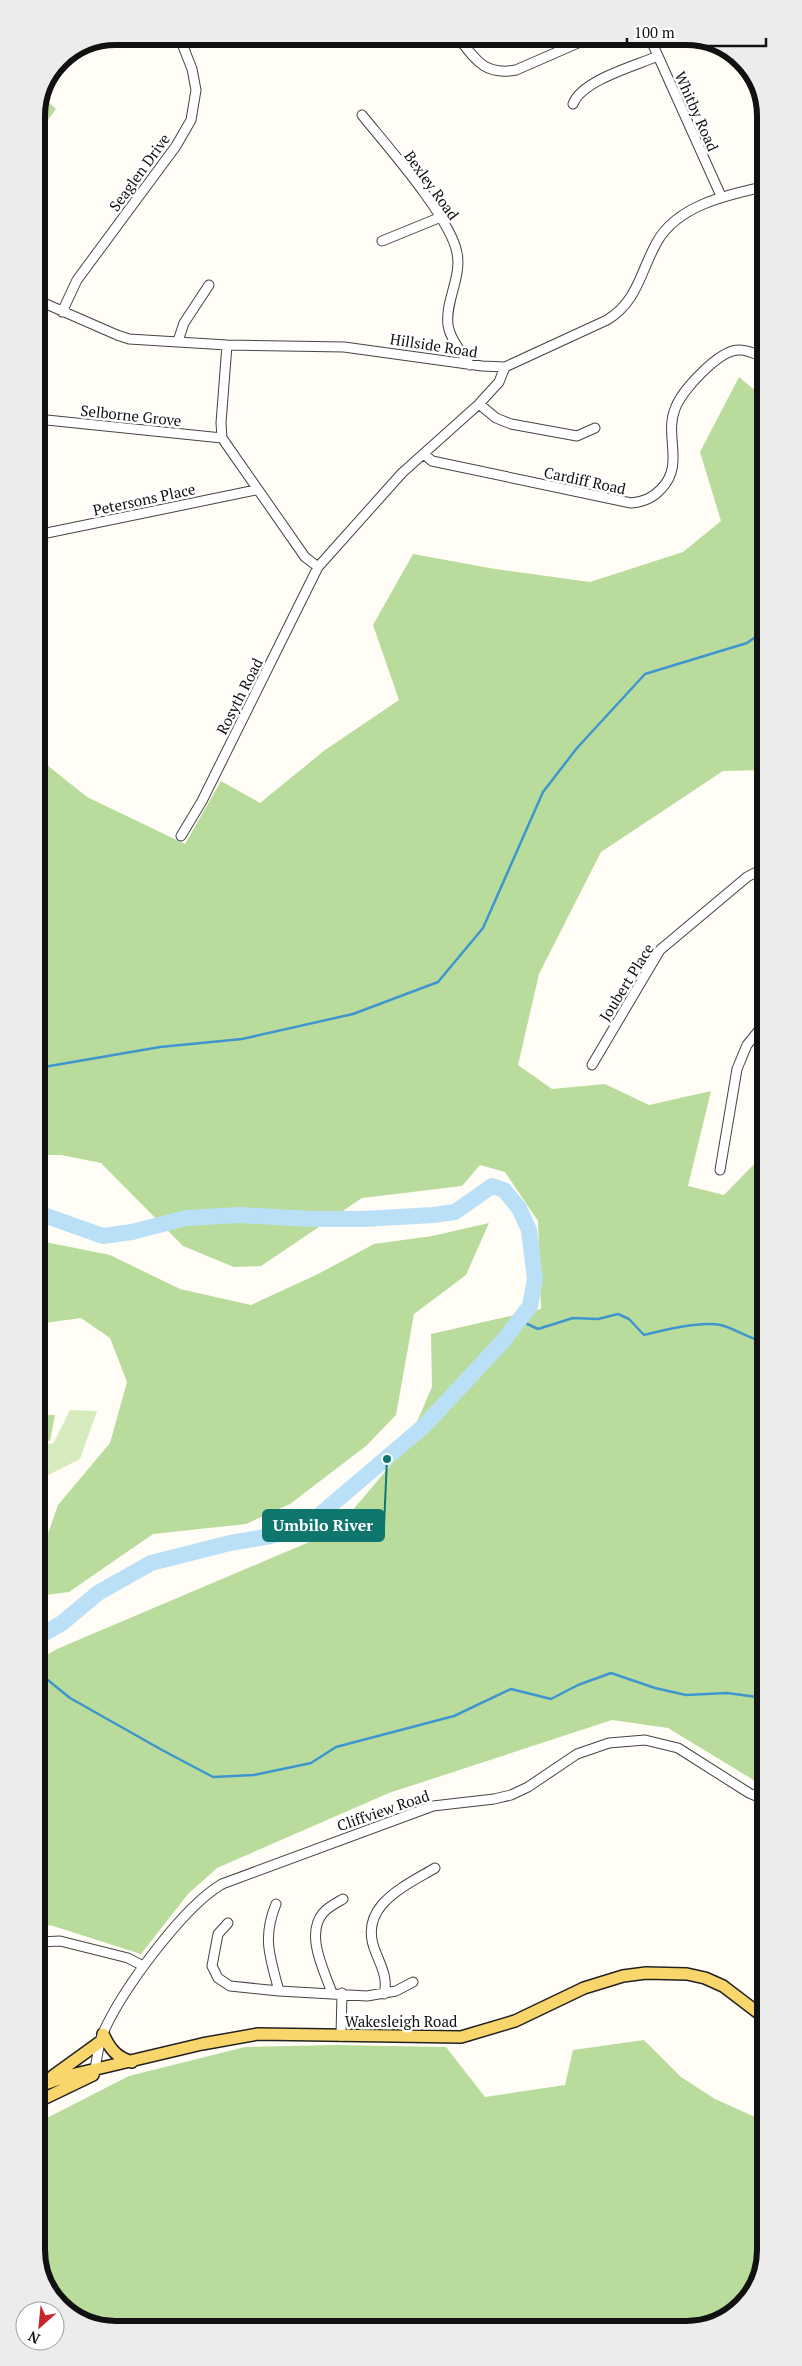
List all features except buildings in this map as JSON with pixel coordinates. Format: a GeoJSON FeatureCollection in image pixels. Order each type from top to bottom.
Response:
{"type":"FeatureCollection","features":[{"type":"Feature","properties":{"kind":"main road","name":"Wakesleigh Road"},"geometry":{"type":"LineString","coordinates":[[45,2083],[202,2044],[258,2034],[434,2038],[467,2035],[514,2021],[584,1988],[623,1976],[646,1973],[687,1974],[705,1978],[723,1986],[757,2011]]}},
{"type":"Feature","properties":{"kind":"main road"},"geometry":{"type":"LineString","coordinates":[[45,2081],[68,2066],[101,2038],[117,2056],[132,2062]]}},
{"type":"Feature","properties":{"kind":"main road","name":"Wakesleigh Road"},"geometry":{"type":"LineString","coordinates":[[45,2098],[98,2070]]}},
{"type":"Feature","properties":{"kind":"street","name":"Seaglen Drive"},"geometry":{"type":"LineString","coordinates":[[62,312],[77,280],[176,146],[191,120],[196,90],[192,69],[183,45]]}},
{"type":"Feature","properties":{"kind":"street"},"geometry":{"type":"LineString","coordinates":[[464,45],[475,60],[486,68],[505,72],[516,70],[573,45]]}},
{"type":"Feature","properties":{"kind":"street","name":"Whitby Road"},"geometry":{"type":"LineString","coordinates":[[653,45],[721,196]]}},
{"type":"Feature","properties":{"kind":"street"},"geometry":{"type":"LineString","coordinates":[[573,104],[576,95],[591,84],[658,56]]}},
{"type":"Feature","properties":{"kind":"street","name":"Bexley Road"},"geometry":{"type":"LineString","coordinates":[[362,115],[441,217],[458,252],[458,264],[448,316],[448,326],[470,365]]}},
{"type":"Feature","properties":{"kind":"street","name":"Hillside Road"},"geometry":{"type":"LineString","coordinates":[[45,304],[123,337],[228,345],[360,348],[470,365],[505,367],[607,320],[620,312],[629,302],[664,232],[674,223],[706,202],[721,196],[757,189]]}},
{"type":"Feature","properties":{"kind":"street"},"geometry":{"type":"LineString","coordinates":[[382,241],[441,217]]}},
{"type":"Feature","properties":{"kind":"street"},"geometry":{"type":"LineString","coordinates":[[178,341],[184,323],[209,285]]}},
{"type":"Feature","properties":{"kind":"street"},"geometry":{"type":"LineString","coordinates":[[228,345],[221,424],[222,438],[256,490],[305,557],[318,567],[402,472],[479,404],[499,382],[505,367]]}},
{"type":"Feature","properties":{"kind":"street","name":"Cardiff Road"},"geometry":{"type":"LineString","coordinates":[[424,454],[432,461],[496,476],[624,502],[640,502],[654,496],[662,489],[673,470],[672,418],[675,408],[685,392],[711,364],[728,352],[744,350],[757,355]]}},
{"type":"Feature","properties":{"kind":"street"},"geometry":{"type":"LineString","coordinates":[[479,404],[496,418],[511,424],[577,436],[595,428]]}},
{"type":"Feature","properties":{"kind":"street","name":"Selborne Grove"},"geometry":{"type":"LineString","coordinates":[[45,420],[222,438]]}},
{"type":"Feature","properties":{"kind":"street","name":"Petersons Place"},"geometry":{"type":"LineString","coordinates":[[45,533],[256,490]]}},
{"type":"Feature","properties":{"kind":"street","name":"Rosyth Road"},"geometry":{"type":"LineString","coordinates":[[181,836],[202,801],[318,567]]}},
{"type":"Feature","properties":{"kind":"street","name":"Joubert Place"},"geometry":{"type":"LineString","coordinates":[[592,1065],[660,950],[747,877],[757,872]]}},
{"type":"Feature","properties":{"kind":"street"},"geometry":{"type":"LineString","coordinates":[[720,1170],[737,1069],[747,1045],[757,1033]]}},
{"type":"Feature","properties":{"kind":"street","name":"Cliffview Road"},"geometry":{"type":"LineString","coordinates":[[98,2070],[101,2038],[143,1966],[198,1901],[222,1884],[433,1806],[494,1799],[511,1795],[534,1783],[577,1754],[592,1747],[629,1740],[660,1742],[692,1756],[757,1796]]}},
{"type":"Feature","properties":{"kind":"street"},"geometry":{"type":"LineString","coordinates":[[384,1994],[386,1979],[370,1937],[373,1920],[385,1900],[436,1868]]}},
{"type":"Feature","properties":{"kind":"street"},"geometry":{"type":"LineString","coordinates":[[340,2036],[337,1993],[318,1952],[316,1934],[322,1914],[343,1899]]}},
{"type":"Feature","properties":{"kind":"street"},"geometry":{"type":"LineString","coordinates":[[276,1904],[269,1920],[267,1939],[279,1991]]}},
{"type":"Feature","properties":{"kind":"street"},"geometry":{"type":"LineString","coordinates":[[228,1923],[218,1934],[212,1961],[212,1966],[218,1978],[226,1984],[236,1987],[279,1991],[367,1996],[396,1991],[413,1982]]}},
{"type":"Feature","properties":{"kind":"street"},"geometry":{"type":"LineString","coordinates":[[45,1942],[60,1941],[128,1958],[143,1966]]}},
{"type":"Feature","properties":{"kind":"green space"},"geometry":{"type":"Polygon","coordinates":[[[47,100],[56,109],[45,124],[47,100]]]}},
{"type":"Feature","properties":{"kind":"green space"},"geometry":{"type":"Polygon","coordinates":[[[739,377],[757,392],[757,770],[723,771],[601,852],[539,974],[518,1065],[552,1089],[605,1084],[649,1105],[711,1091],[688,1186],[724,1195],[757,1161],[757,1782],[668,1728],[612,1720],[389,1793],[217,1868],[188,1894],[141,1954],[50,1925],[45,1927],[45,1656],[57,1649],[335,1531],[406,1447],[432,1387],[431,1334],[541,1309],[538,1221],[505,1172],[480,1165],[462,1186],[362,1198],[261,1266],[234,1267],[183,1246],[101,1163],[61,1155],[45,1155],[45,763],[87,797],[185,844],[221,781],[260,803],[325,750],[399,700],[373,625],[413,554],[495,569],[590,582],[683,552],[721,521],[700,452],[739,377]]]}},
{"type":"Feature","properties":{"kind":"green space"},"geometry":{"type":"Polygon","coordinates":[[[489,1223],[466,1275],[414,1314],[396,1415],[366,1446],[290,1504],[246,1524],[153,1534],[69,1592],[45,1595],[45,1542],[58,1505],[110,1443],[127,1382],[110,1338],[81,1318],[45,1323],[45,1242],[110,1255],[180,1289],[251,1305],[316,1275],[374,1244],[432,1236],[489,1223]]]}},
{"type":"Feature","properties":{"kind":"green space"},"geometry":{"type":"Polygon","coordinates":[[[70,1410],[97,1411],[80,1459],[45,1476],[45,1443],[53,1444],[70,1410]]]}},
{"type":"Feature","properties":{"kind":"green space"},"geometry":{"type":"Polygon","coordinates":[[[45,1415],[55,1415],[50,1441],[45,1440],[45,1415]]]}},
{"type":"Feature","properties":{"kind":"green space"},"geometry":{"type":"Polygon","coordinates":[[[644,2040],[681,2077],[715,2099],[757,2118],[756,2264],[742,2293],[725,2309],[704,2319],[686,2321],[112,2321],[89,2316],[73,2306],[63,2297],[50,2277],[45,2250],[45,2119],[129,2076],[245,2047],[336,2045],[446,2047],[485,2097],[565,2085],[573,2050],[644,2040]]]}},
{"type":"Feature","properties":{"kind":"waterway"},"geometry":{"type":"LineString","coordinates":[[45,1067],[160,1047],[242,1039],[353,1014],[438,982],[483,928],[543,792],[577,748],[645,674],[747,643],[757,636]]}},
{"type":"Feature","properties":{"kind":"waterway"},"geometry":{"type":"LineString","coordinates":[[45,1215],[103,1236],[132,1232],[186,1218],[239,1215],[311,1219],[364,1219],[433,1215],[455,1212],[492,1186],[504,1190],[519,1208],[529,1230],[535,1279],[530,1306],[503,1341],[424,1426],[310,1523],[271,1536],[230,1543],[151,1563],[98,1593],[62,1623],[45,1633]]}},
{"type":"Feature","properties":{"kind":"waterway"},"geometry":{"type":"LineString","coordinates":[[519,1320],[538,1329],[573,1318],[598,1319],[618,1314],[629,1319],[644,1335],[682,1327],[713,1324],[727,1327],[757,1340]]}},
{"type":"Feature","properties":{"kind":"waterway"},"geometry":{"type":"LineString","coordinates":[[45,1678],[70,1698],[213,1777],[254,1775],[311,1763],[336,1747],[454,1716],[511,1689],[551,1699],[578,1685],[611,1673],[655,1688],[686,1695],[727,1693],[757,1697]]}},
{"type":"Feature","properties":{"kind":"place","name":"Umbilo River"},"geometry":{"type":"Point","coordinates":[387,1459]}}]}
